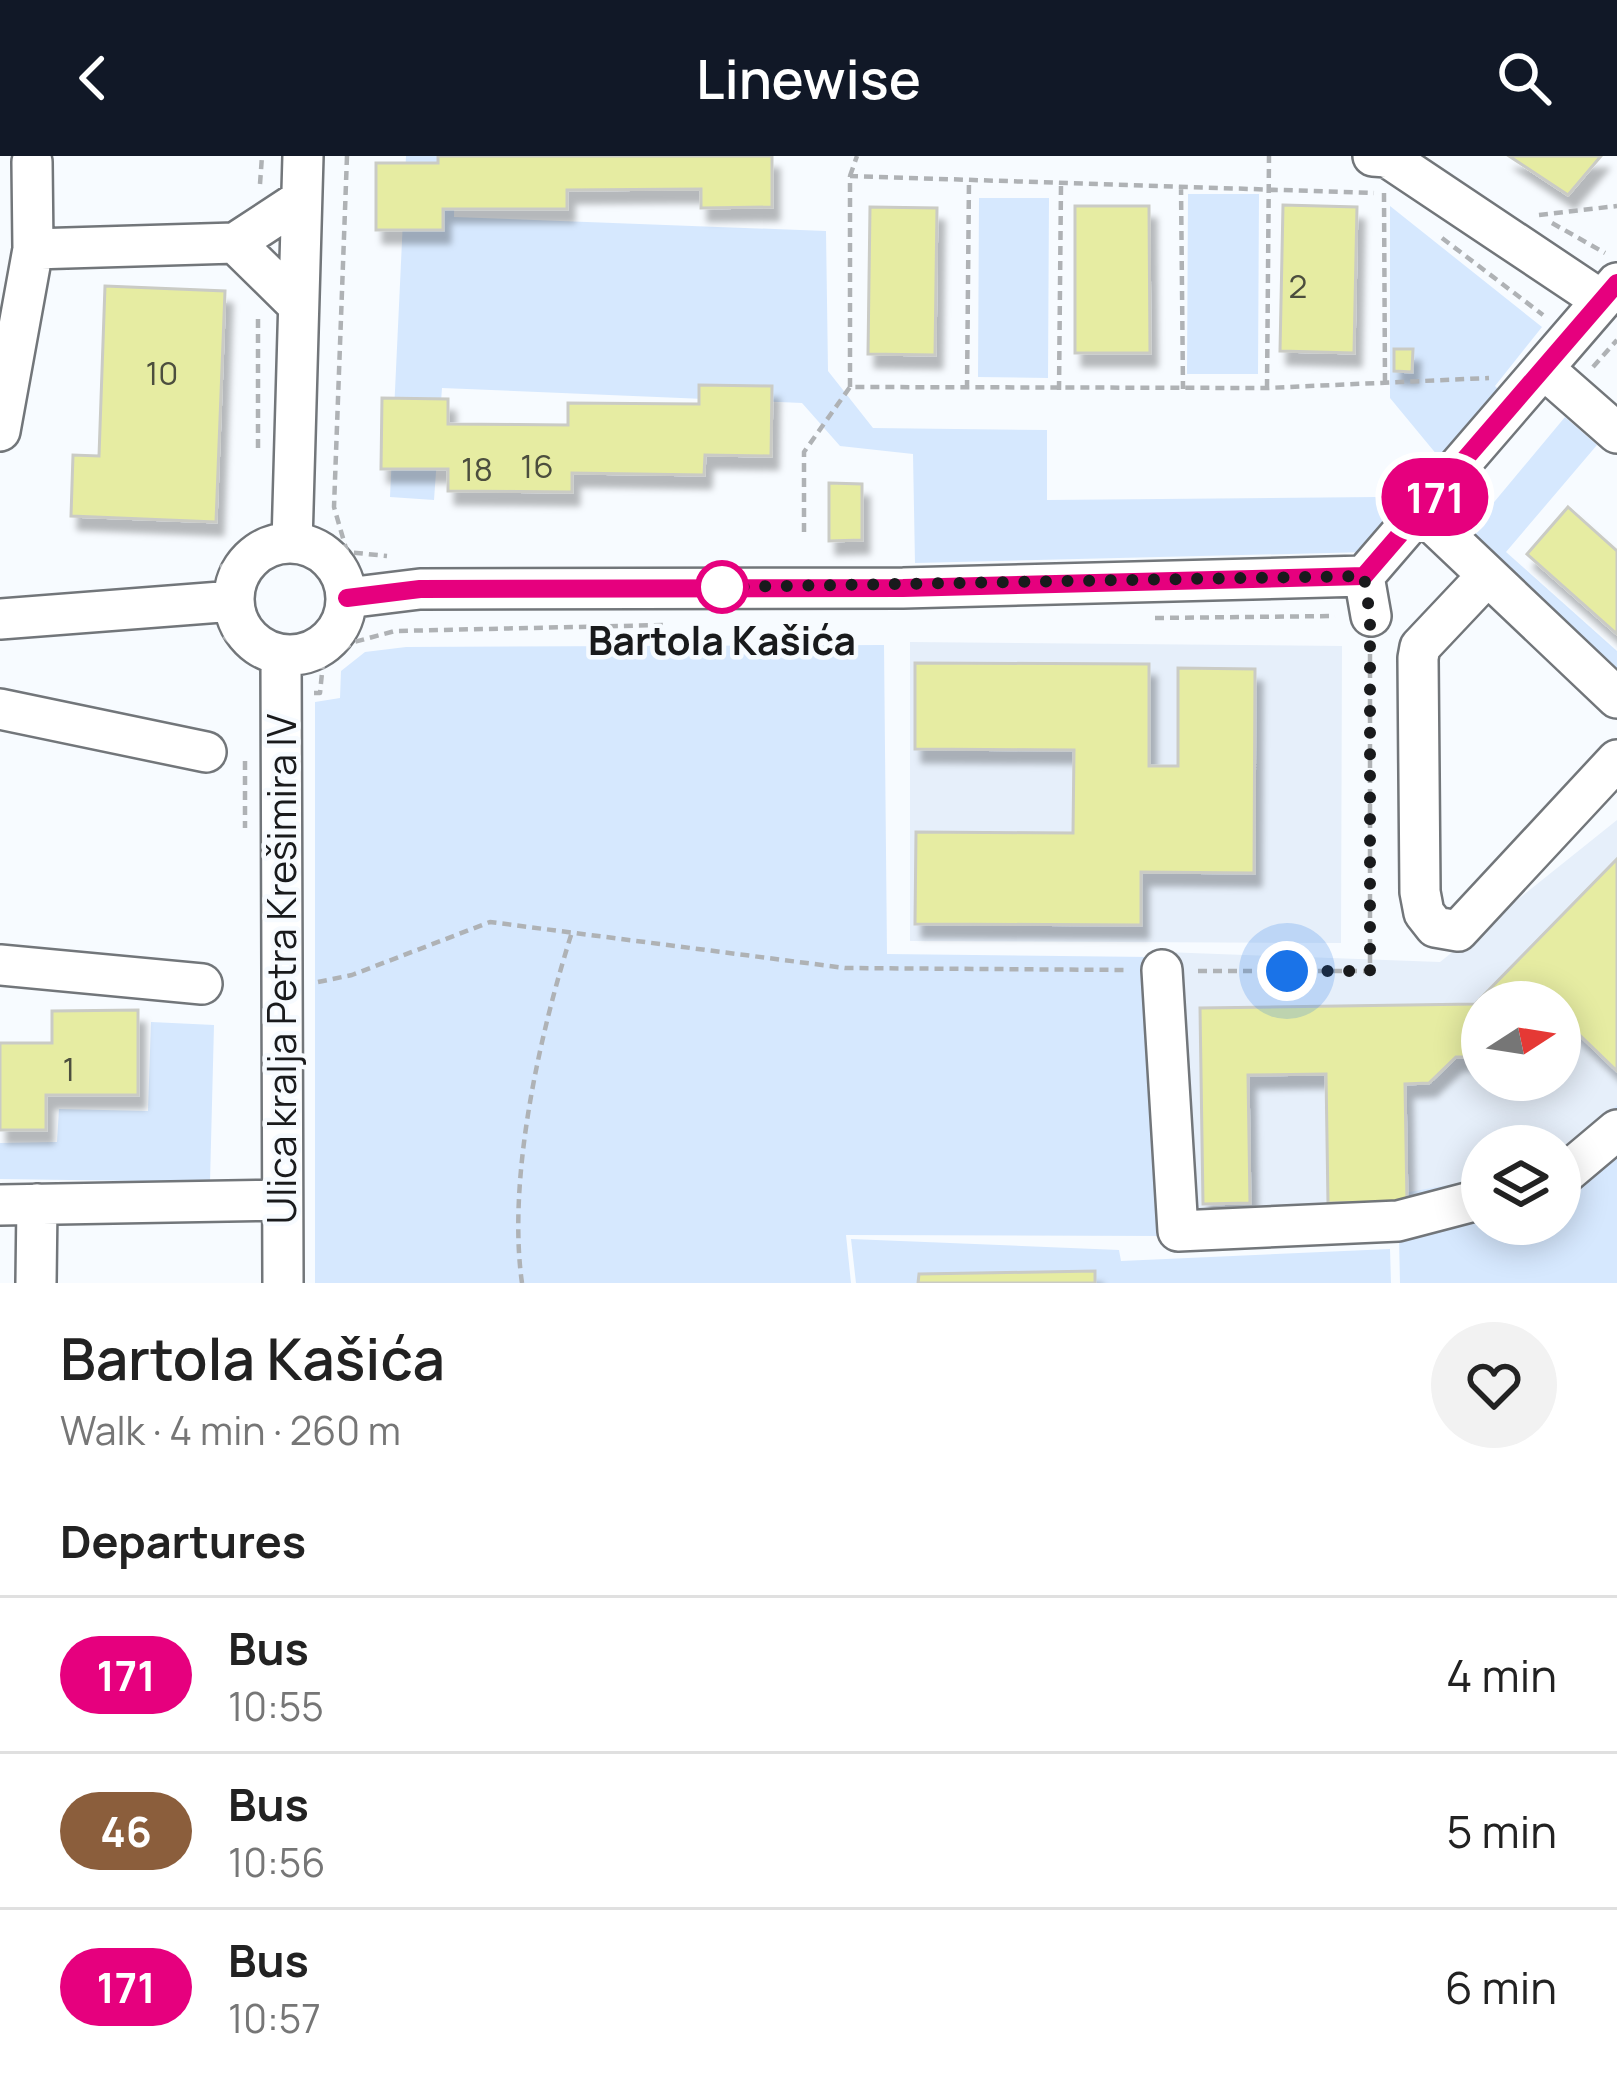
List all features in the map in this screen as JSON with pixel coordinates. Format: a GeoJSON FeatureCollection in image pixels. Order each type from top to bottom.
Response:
{"type":"FeatureCollection","features":[{"type":"Feature","properties":{"kind":"street"},"geometry":{"type":"LineString","coordinates":[[220,612],[244,566],[275,538],[302,156]]}},
{"type":"Feature","properties":{"kind":"street"},"geometry":{"type":"LineString","coordinates":[[347,598],[420,589],[903,588],[1364,576],[1609,292],[1387,157],[1379,175]]}},
{"type":"Feature","properties":{"kind":"street"},"geometry":{"type":"LineString","coordinates":[[0,431],[33,249],[32,162]]}},
{"type":"Feature","properties":{"kind":"street"},"geometry":{"type":"LineString","coordinates":[[33,249],[250,245],[299,201]]}},
{"type":"Feature","properties":{"kind":"street"},"geometry":{"type":"LineString","coordinates":[[250,245],[295,302]]}},
{"type":"Feature","properties":{"kind":"street"},"geometry":{"type":"LineString","coordinates":[[1544,369],[1617,433]]}},
{"type":"Feature","properties":{"kind":"street"},"geometry":{"type":"LineString","coordinates":[[1422,513],[1617,698]]}},
{"type":"Feature","properties":{"kind":"street"},"geometry":{"type":"LineString","coordinates":[[0,619],[220,612],[248,637],[273,679],[298,655],[328,642],[345,614],[347,598],[344,581],[324,554],[275,538]]}},
{"type":"Feature","properties":{"kind":"street"},"geometry":{"type":"LineString","coordinates":[[1364,576],[1370,616]]}},
{"type":"Feature","properties":{"kind":"street"},"geometry":{"type":"LineString","coordinates":[[1486,576],[1420,646],[1418,658],[1420,892],[1424,914],[1435,927],[1457,931],[1617,760]]}},
{"type":"Feature","properties":{"kind":"street","name":"Ulica kralja Petra Krešimira IV"},"geometry":{"type":"LineString","coordinates":[[273,679],[283,988],[284,1283]]}},
{"type":"Feature","properties":{"kind":"street"},"geometry":{"type":"LineString","coordinates":[[0,709],[206,752]]}},
{"type":"Feature","properties":{"kind":"street"},"geometry":{"type":"LineString","coordinates":[[0,964],[202,984]]}},
{"type":"Feature","properties":{"kind":"street"},"geometry":{"type":"LineString","coordinates":[[1162,970],[1178,1231],[1398,1221],[1461,1204]]}},
{"type":"Feature","properties":{"kind":"street"},"geometry":{"type":"LineString","coordinates":[[1581,1160],[1617,1130]]}},
{"type":"Feature","properties":{"kind":"street"},"geometry":{"type":"LineString","coordinates":[[36,1283],[18,1204],[282,1200]]}},
{"type":"Feature","properties":{"kind":"path"},"geometry":{"type":"LineString","coordinates":[[258,465],[250,245],[262,156]]}},
{"type":"Feature","properties":{"kind":"path"},"geometry":{"type":"LineString","coordinates":[[346,156],[334,507],[346,552],[396,558]]}},
{"type":"Feature","properties":{"kind":"path"},"geometry":{"type":"LineString","coordinates":[[804,532],[804,452],[850,387],[850,176],[857,156]]}},
{"type":"Feature","properties":{"kind":"path"},"geometry":{"type":"LineString","coordinates":[[1267,388],[1269,156]]}},
{"type":"Feature","properties":{"kind":"path"},"geometry":{"type":"LineString","coordinates":[[850,176],[1269,186],[1379,175]]}},
{"type":"Feature","properties":{"kind":"path"},"geometry":{"type":"LineString","coordinates":[[1379,175],[1401,206]]}},
{"type":"Feature","properties":{"kind":"path"},"geometry":{"type":"LineString","coordinates":[[1379,175],[1385,386]]}},
{"type":"Feature","properties":{"kind":"path"},"geometry":{"type":"LineString","coordinates":[[967,389],[969,179]]}},
{"type":"Feature","properties":{"kind":"path"},"geometry":{"type":"LineString","coordinates":[[1059,389],[1061,184]]}},
{"type":"Feature","properties":{"kind":"path"},"geometry":{"type":"LineString","coordinates":[[1181,186],[1183,389]]}},
{"type":"Feature","properties":{"kind":"path"},"geometry":{"type":"LineString","coordinates":[[1538,215],[1617,206]]}},
{"type":"Feature","properties":{"kind":"path"},"geometry":{"type":"LineString","coordinates":[[1436,233],[1557,326]]}},
{"type":"Feature","properties":{"kind":"path"},"geometry":{"type":"LineString","coordinates":[[850,387],[1267,388],[1385,386],[1492,377]]}},
{"type":"Feature","properties":{"kind":"path"},"geometry":{"type":"LineString","coordinates":[[203,575],[275,538]]}},
{"type":"Feature","properties":{"kind":"path"},"geometry":{"type":"LineString","coordinates":[[220,612],[243,648],[273,679],[320,693],[323,663],[354,642],[395,631],[676,625]]}},
{"type":"Feature","properties":{"kind":"path"},"geometry":{"type":"LineString","coordinates":[[283,988],[352,975],[490,922],[845,968],[1370,971],[1370,616],[1135,618]]}},
{"type":"Feature","properties":{"kind":"path"},"geometry":{"type":"LineString","coordinates":[[522,1283],[518,1250],[530,1113],[548,1010],[572,932]]}},
{"type":"Feature","properties":{"kind":"shaded area"},"geometry":{"type":"Polygon","coordinates":[[[406,156],[455,156],[454,217],[826,231],[828,371],[873,428],[1047,430],[1047,500],[1377,497],[1406,464],[1427,488],[1368,552],[915,563],[913,454],[840,446],[802,403],[442,388],[434,500],[390,497],[406,156]]]}},
{"type":"Feature","properties":{"kind":"shaded area"},"geometry":{"type":"Polygon","coordinates":[[[1188,194],[1259,194],[1258,374],[1187,374],[1188,194]]]}},
{"type":"Feature","properties":{"kind":"shaded area"},"geometry":{"type":"Polygon","coordinates":[[[979,198],[1049,198],[1048,378],[978,377],[979,198]]]}},
{"type":"Feature","properties":{"kind":"shaded area"},"geometry":{"type":"Polygon","coordinates":[[[1390,206],[1542,327],[1495,386],[1504,395],[1447,467],[1390,398],[1390,206]]]}},
{"type":"Feature","properties":{"kind":"shaded area"},"geometry":{"type":"Polygon","coordinates":[[[1565,417],[1597,445],[1506,552],[1617,651],[1617,673],[1470,531],[1565,417]]]}},
{"type":"Feature","properties":{"kind":"shaded area"},"geometry":{"type":"Polygon","coordinates":[[[910,642],[1342,646],[1341,943],[910,941],[910,642]]]}},
{"type":"Feature","properties":{"kind":"shaded area"},"geometry":{"type":"Polygon","coordinates":[[[884,645],[887,954],[1150,957],[1163,1236],[846,1235],[851,1283],[315,1283],[315,702],[340,698],[341,671],[365,652],[406,647],[884,645]]]}},
{"type":"Feature","properties":{"kind":"shaded area"},"geometry":{"type":"Polygon","coordinates":[[[1617,820],[1617,1153],[1581,1179],[1581,1125],[1461,1125],[1461,1208],[1167,1250],[1164,952],[1440,962],[1617,820]]]}},
{"type":"Feature","properties":{"kind":"shaded area"},"geometry":{"type":"Polygon","coordinates":[[[151,1022],[214,1025],[210,1182],[0,1179],[0,1143],[57,1142],[59,1109],[148,1111],[151,1022]]]}},
{"type":"Feature","properties":{"kind":"shaded area"},"geometry":{"type":"Polygon","coordinates":[[[1617,1105],[1617,1283],[1400,1283],[1398,1194],[1461,1183],[1461,1245],[1581,1245],[1581,1141],[1617,1105]]]}},
{"type":"Feature","properties":{"kind":"shaded area"},"geometry":{"type":"Polygon","coordinates":[[[851,1239],[1119,1250],[1121,1261],[1390,1249],[1391,1283],[856,1283],[851,1239]]]}},
{"type":"Feature","properties":{"kind":"building"},"geometry":{"type":"Polygon","coordinates":[[[438,156],[772,156],[772,207],[701,208],[701,189],[567,190],[567,209],[443,209],[443,230],[376,230],[376,163],[438,163],[438,156]]]}},
{"type":"Feature","properties":{"kind":"building"},"geometry":{"type":"Polygon","coordinates":[[[1509,156],[1601,156],[1568,195],[1509,156]]]}},
{"type":"Feature","properties":{"kind":"building"},"geometry":{"type":"Polygon","coordinates":[[[1283,205],[1357,207],[1354,353],[1280,351],[1283,205]]]}},
{"type":"Feature","properties":{"kind":"building"},"geometry":{"type":"Polygon","coordinates":[[[1075,206],[1149,206],[1150,353],[1075,353],[1075,206]]]}},
{"type":"Feature","properties":{"kind":"building"},"geometry":{"type":"Polygon","coordinates":[[[870,207],[937,208],[935,355],[868,354],[870,207]]]}},
{"type":"Feature","properties":{"kind":"building"},"geometry":{"type":"Polygon","coordinates":[[[105,286],[225,291],[216,522],[71,516],[73,455],[99,456],[105,286]]]}},
{"type":"Feature","properties":{"kind":"building"},"geometry":{"type":"Polygon","coordinates":[[[1394,349],[1413,349],[1412,372],[1394,371],[1394,349]]]}},
{"type":"Feature","properties":{"kind":"building"},"geometry":{"type":"Polygon","coordinates":[[[699,385],[772,386],[771,456],[705,455],[704,475],[572,473],[572,492],[448,491],[448,469],[381,469],[382,398],[448,399],[448,424],[568,425],[568,403],[699,404],[699,385]]]}},
{"type":"Feature","properties":{"kind":"building"},"geometry":{"type":"Polygon","coordinates":[[[829,483],[862,484],[862,540],[829,541],[829,483]]]}},
{"type":"Feature","properties":{"kind":"building"},"geometry":{"type":"Polygon","coordinates":[[[1568,507],[1617,551],[1617,634],[1527,554],[1568,507]]]}},
{"type":"Feature","properties":{"kind":"building"},"geometry":{"type":"Polygon","coordinates":[[[915,663],[1149,664],[1149,766],[1178,766],[1178,668],[1255,669],[1254,873],[1141,872],[1141,925],[915,924],[916,832],[1073,833],[1074,750],[915,749],[915,663]]]}},
{"type":"Feature","properties":{"kind":"building"},"geometry":{"type":"Polygon","coordinates":[[[1617,859],[1617,1071],[1581,1036],[1581,981],[1498,981],[1617,859]]]}},
{"type":"Feature","properties":{"kind":"building"},"geometry":{"type":"Polygon","coordinates":[[[1461,1004],[1461,1057],[1429,1083],[1405,1084],[1407,1202],[1328,1203],[1326,1074],[1248,1075],[1250,1203],[1203,1204],[1200,1008],[1461,1004]]]}},
{"type":"Feature","properties":{"kind":"building"},"geometry":{"type":"Polygon","coordinates":[[[138,1010],[138,1095],[46,1095],[46,1130],[0,1130],[0,1043],[52,1043],[52,1011],[138,1010]]]}},
{"type":"Feature","properties":{"kind":"building"},"geometry":{"type":"Polygon","coordinates":[[[1095,1271],[1095,1283],[918,1283],[919,1274],[1095,1271]]]}},
{"type":"Feature","properties":{"kind":"bus line","name":"171"},"geometry":{"type":"LineString","coordinates":[[347,598],[420,589],[903,588],[1364,576],[1617,283]]}},
{"type":"Feature","properties":{"kind":"place","name":"Bartola Kašića"},"geometry":{"type":"Point","coordinates":[722,587]}},
{"type":"Feature","properties":{"kind":"route"},"geometry":{"type":"LineString","coordinates":[[722,587],[903,588],[1364,576],[1370,616],[1370,971],[1287,971]]}}]}
